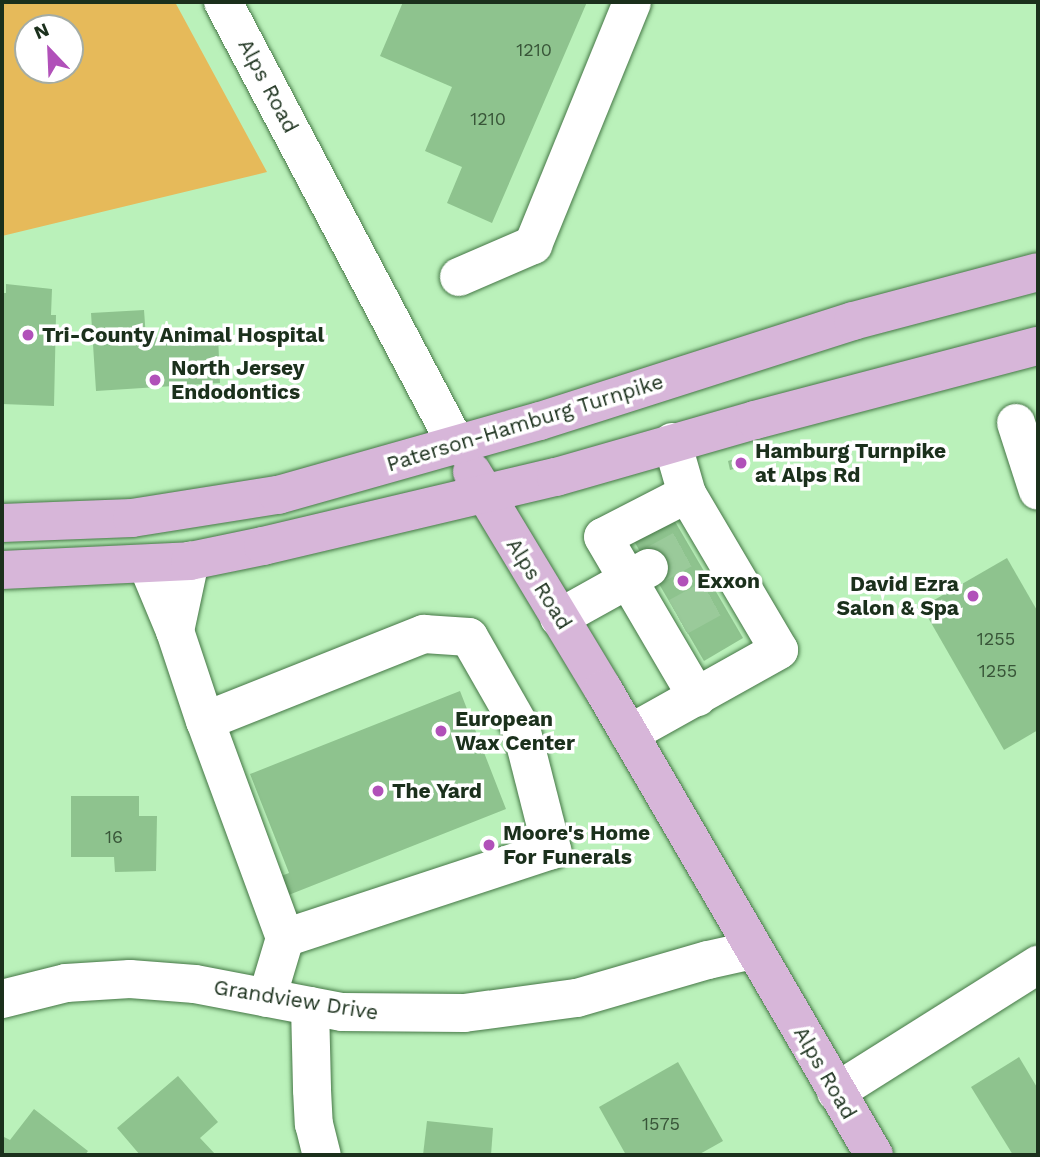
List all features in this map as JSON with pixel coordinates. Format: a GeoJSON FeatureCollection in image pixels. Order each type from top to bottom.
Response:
{"type":"FeatureCollection","features":[{"type":"Feature","properties":{"kind":"main road","name":"Paterson-Hamburg Turnpike"},"geometry":{"type":"LineString","coordinates":[[2,523],[132,518],[278,495],[457,446],[853,321],[1038,272]]}},
{"type":"Feature","properties":{"kind":"main road"},"geometry":{"type":"LineString","coordinates":[[2,570],[190,561],[263,546],[556,477],[672,442],[1038,346]]}},
{"type":"Feature","properties":{"kind":"main road","name":"Alps Road"},"geometry":{"type":"LineString","coordinates":[[457,446],[629,734],[874,1155]]}},
{"type":"Feature","properties":{"kind":"street","name":"Alps Road"},"geometry":{"type":"LineString","coordinates":[[223,2],[457,446]]}},
{"type":"Feature","properties":{"kind":"street"},"geometry":{"type":"LineString","coordinates":[[459,277],[533,245],[632,2]]}},
{"type":"Feature","properties":{"kind":"street"},"geometry":{"type":"LineString","coordinates":[[1016,423],[1038,491]]}},
{"type":"Feature","properties":{"kind":"street"},"geometry":{"type":"LineString","coordinates":[[629,734],[779,650],[729,589],[700,540],[672,442]]}},
{"type":"Feature","properties":{"kind":"street"},"geometry":{"type":"LineString","coordinates":[[687,494],[603,537],[639,574],[667,623],[697,697]]}},
{"type":"Feature","properties":{"kind":"street"},"geometry":{"type":"LineString","coordinates":[[176,631],[190,561]]}},
{"type":"Feature","properties":{"kind":"street"},"geometry":{"type":"LineString","coordinates":[[147,564],[176,631],[205,721],[285,939],[267,998]]}},
{"type":"Feature","properties":{"kind":"street"},"geometry":{"type":"LineString","coordinates":[[559,618],[639,574]]}},
{"type":"Feature","properties":{"kind":"street"},"geometry":{"type":"LineString","coordinates":[[205,721],[424,634],[470,637],[521,728],[552,850],[285,939]]}},
{"type":"Feature","properties":{"kind":"street","name":"Grandview Drive"},"geometry":{"type":"LineString","coordinates":[[2,999],[66,983],[130,979],[195,984],[310,1006],[372,1014],[464,1013],[520,1008],[617,988],[708,960],[753,950]]}},
{"type":"Feature","properties":{"kind":"street"},"geometry":{"type":"LineString","coordinates":[[836,1092],[1038,965]]}},
{"type":"Feature","properties":{"kind":"street"},"geometry":{"type":"LineString","coordinates":[[310,1006],[314,1124],[322,1155]]}},
{"type":"Feature","properties":{"kind":"shaded area"},"geometry":{"type":"Polygon","coordinates":[[[2,2],[175,2],[267,172],[2,236],[2,2]]]}},
{"type":"Feature","properties":{"kind":"building"},"geometry":{"type":"Polygon","coordinates":[[[403,2],[587,2],[492,223],[447,203],[462,167],[425,151],[452,87],[380,56],[403,2]]]}},
{"type":"Feature","properties":{"kind":"building"},"geometry":{"type":"Polygon","coordinates":[[[6,284],[52,289],[51,315],[56,315],[54,406],[2,404],[2,293],[6,293],[6,284]]]}},
{"type":"Feature","properties":{"kind":"building"},"geometry":{"type":"Polygon","coordinates":[[[144,310],[146,338],[218,334],[220,383],[96,391],[91,313],[144,310]]]}},
{"type":"Feature","properties":{"kind":"building"},"geometry":{"type":"Polygon","coordinates":[[[743,456],[745,466],[730,470],[728,461],[743,456]]]}},
{"type":"Feature","properties":{"kind":"building","name":"Exxon"},"geometry":{"type":"Polygon","coordinates":[[[670,513],[743,638],[704,661],[631,536],[670,513]]]}},
{"type":"Feature","properties":{"kind":"building"},"geometry":{"type":"Polygon","coordinates":[[[1007,558],[1038,612],[1038,730],[1004,750],[922,607],[1007,558]]]}},
{"type":"Feature","properties":{"kind":"building","name":"The Yard"},"geometry":{"type":"Polygon","coordinates":[[[460,691],[506,809],[281,898],[273,879],[289,873],[250,774],[460,691]]]}},
{"type":"Feature","properties":{"kind":"building"},"geometry":{"type":"Polygon","coordinates":[[[71,796],[139,796],[139,816],[157,816],[156,871],[115,872],[114,857],[71,857],[71,796]]]}},
{"type":"Feature","properties":{"kind":"building"},"geometry":{"type":"Polygon","coordinates":[[[1019,1057],[1038,1089],[1038,1155],[1013,1155],[971,1087],[1019,1057]]]}},
{"type":"Feature","properties":{"kind":"building"},"geometry":{"type":"Polygon","coordinates":[[[678,1062],[723,1141],[698,1155],[626,1155],[599,1107],[678,1062]]]}},
{"type":"Feature","properties":{"kind":"building"},"geometry":{"type":"Polygon","coordinates":[[[178,1076],[218,1122],[200,1138],[216,1155],[140,1155],[117,1128],[178,1076]]]}},
{"type":"Feature","properties":{"kind":"building"},"geometry":{"type":"Polygon","coordinates":[[[34,1109],[88,1151],[85,1155],[2,1155],[2,1136],[10,1140],[34,1109]]]}},
{"type":"Feature","properties":{"kind":"building"},"geometry":{"type":"Polygon","coordinates":[[[427,1121],[493,1128],[491,1155],[423,1155],[427,1121]]]}},
{"type":"Feature","properties":{"kind":"tunnel"},"geometry":{"type":"LineString","coordinates":[[649,568],[689,546]]}},
{"type":"Feature","properties":{"kind":"tunnel"},"geometry":{"type":"LineString","coordinates":[[678,617],[718,595]]}},
{"type":"Feature","properties":{"kind":"place","name":"Tri-County Animal Hospital"},"geometry":{"type":"Point","coordinates":[28,335]}},
{"type":"Feature","properties":{"kind":"place","name":"North Jersey Endodontics"},"geometry":{"type":"Point","coordinates":[155,380]}},
{"type":"Feature","properties":{"kind":"place","name":"Hamburg Turnpike at Alps Rd"},"geometry":{"type":"Point","coordinates":[741,463]}},
{"type":"Feature","properties":{"kind":"place","name":"Exxon"},"geometry":{"type":"Point","coordinates":[683,581]}},
{"type":"Feature","properties":{"kind":"place","name":"David Ezra Salon & Spa"},"geometry":{"type":"Point","coordinates":[973,596]}},
{"type":"Feature","properties":{"kind":"place","name":"European Wax Center"},"geometry":{"type":"Point","coordinates":[441,731]}},
{"type":"Feature","properties":{"kind":"place","name":"The Yard"},"geometry":{"type":"Point","coordinates":[378,791]}},
{"type":"Feature","properties":{"kind":"place","name":"Moore's Home For Funerals"},"geometry":{"type":"Point","coordinates":[489,845]}}]}
